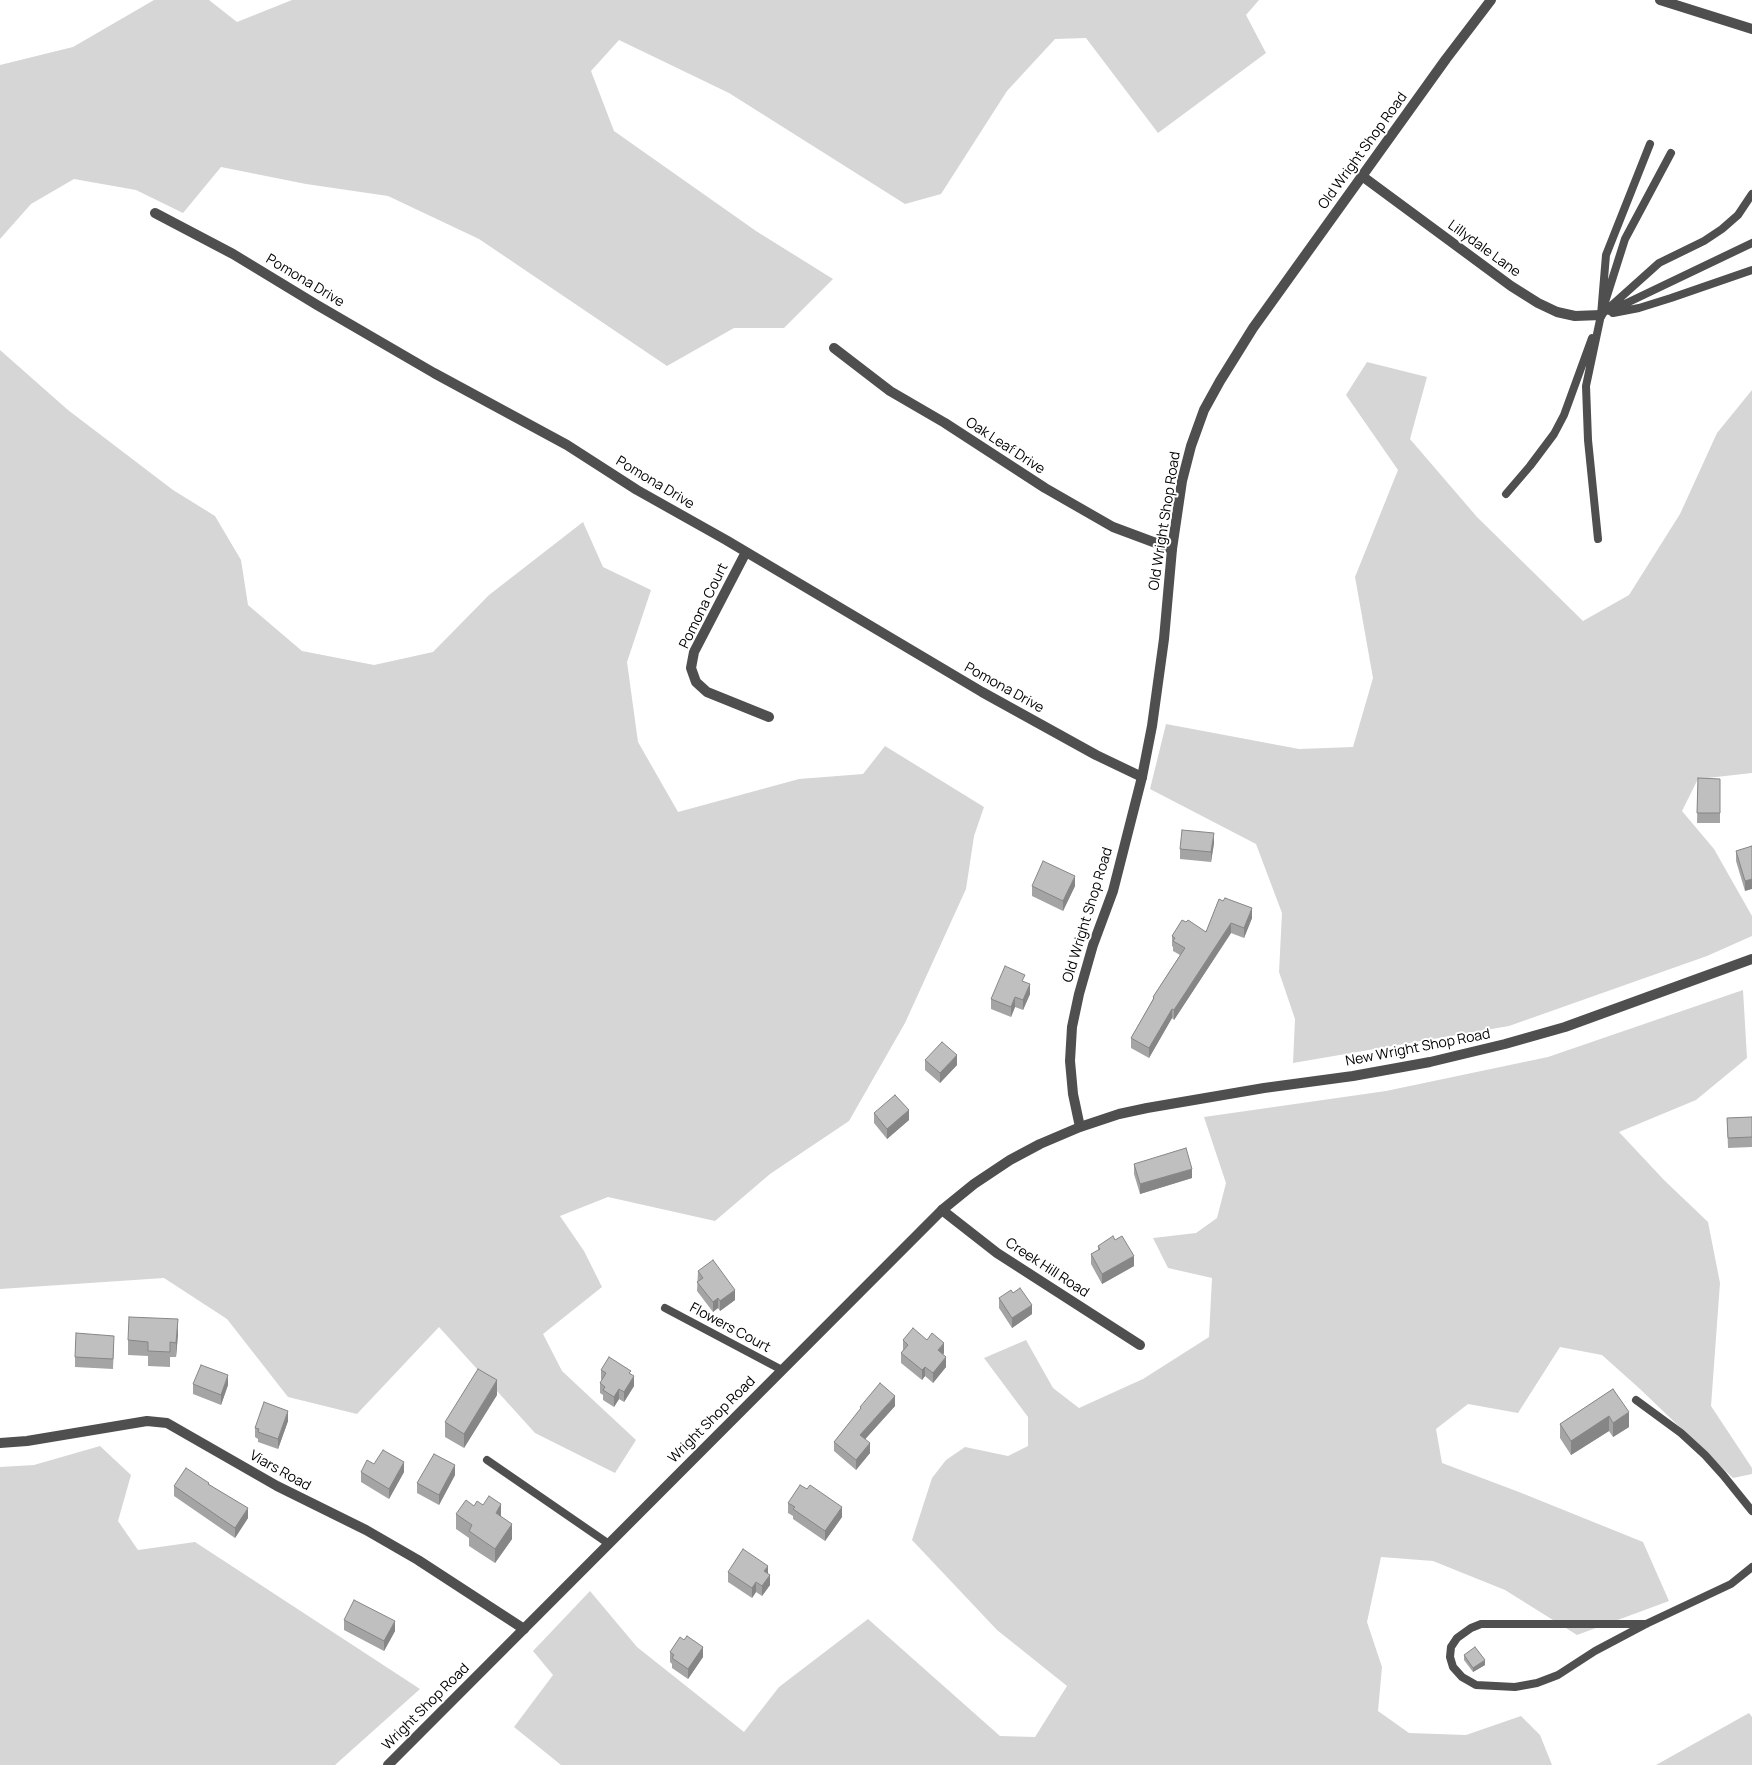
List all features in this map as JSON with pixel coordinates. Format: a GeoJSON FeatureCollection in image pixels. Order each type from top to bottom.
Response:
{"type":"FeatureCollection","features":[{"type":"Feature","properties":{"kind":"street","name":"Old Wright Shop Road"},"geometry":{"type":"LineString","coordinates":[[1080,1127],[1073,1094],[1070,1061],[1072,1028],[1086,970],[1112,890],[1142,777],[1152,726],[1164,639],[1172,549],[1186,463],[1204,410],[1254,328],[1446,59],[1491,0]]}},
{"type":"Feature","properties":{"kind":"street"},"geometry":{"type":"LineString","coordinates":[[1660,0],[1752,29]]}},
{"type":"Feature","properties":{"kind":"street","name":"Lillydale Lane"},"geometry":{"type":"LineString","coordinates":[[1362,176],[1511,286],[1538,303],[1557,312],[1575,316],[1601,315]]}},
{"type":"Feature","properties":{"kind":"street","name":"Pomona Drive"},"geometry":{"type":"LineString","coordinates":[[155,213],[233,254],[434,373],[567,445],[637,490],[746,552],[982,692],[1096,755],[1142,777]]}},
{"type":"Feature","properties":{"kind":"street","name":"Oak Leaf Drive"},"geometry":{"type":"LineString","coordinates":[[834,348],[890,390],[1045,488],[1114,527],[1172,549]]}},
{"type":"Feature","properties":{"kind":"street","name":"Pomona Court"},"geometry":{"type":"LineString","coordinates":[[746,552],[694,652],[691,668],[696,682],[707,692],[769,717]]}},
{"type":"Feature","properties":{"kind":"street","name":"New Wright Shop Road"},"geometry":{"type":"LineString","coordinates":[[1080,1127],[1119,1114],[1147,1108],[1264,1088],[1354,1076],[1430,1062],[1506,1044],[1565,1027],[1752,959]]}},
{"type":"Feature","properties":{"kind":"street","name":"Wright Shop Road"},"geometry":{"type":"LineString","coordinates":[[388,1765],[942,1210],[974,1184],[1010,1160],[1040,1144],[1080,1127]]}},
{"type":"Feature","properties":{"kind":"street","name":"Creek Hill Road"},"geometry":{"type":"LineString","coordinates":[[942,1210],[997,1253],[1140,1345]]}},
{"type":"Feature","properties":{"kind":"street","name":"Viars Road"},"geometry":{"type":"LineString","coordinates":[[0,1443],[27,1441],[147,1421],[167,1423],[277,1486],[366,1530],[418,1560],[524,1629]]}},
{"type":"Feature","properties":{"kind":"lane"},"geometry":{"type":"LineString","coordinates":[[1598,539],[1588,440],[1586,386],[1601,315],[1606,255],[1650,144]]}},
{"type":"Feature","properties":{"kind":"lane"},"geometry":{"type":"LineString","coordinates":[[1506,494],[1530,466],[1564,415],[1601,315],[1625,239],[1671,153]]}},
{"type":"Feature","properties":{"kind":"lane"},"geometry":{"type":"LineString","coordinates":[[1601,315],[1659,263],[1704,241],[1722,229],[1738,215],[1752,194]]}},
{"type":"Feature","properties":{"kind":"lane"},"geometry":{"type":"LineString","coordinates":[[1601,315],[1752,243]]}},
{"type":"Feature","properties":{"kind":"lane"},"geometry":{"type":"LineString","coordinates":[[1601,315],[1639,308],[1752,270]]}},
{"type":"Feature","properties":{"kind":"lane","name":"Flowers Court"},"geometry":{"type":"LineString","coordinates":[[665,1308],[782,1370]]}},
{"type":"Feature","properties":{"kind":"lane"},"geometry":{"type":"LineString","coordinates":[[1636,1400],[1681,1433],[1705,1454],[1752,1511]]}},
{"type":"Feature","properties":{"kind":"lane"},"geometry":{"type":"LineString","coordinates":[[487,1460],[608,1544]]}},
{"type":"Feature","properties":{"kind":"lane"},"geometry":{"type":"LineString","coordinates":[[1646,1624],[1481,1624],[1470,1628],[1457,1638],[1451,1647],[1450,1657],[1453,1667],[1462,1677],[1476,1685],[1516,1687],[1537,1683],[1558,1675],[1596,1651],[1646,1624],[1731,1584],[1752,1567]]}},
{"type":"Feature","properties":{"kind":"shaded area"},"geometry":{"type":"Polygon","coordinates":[[[154,0],[209,0],[237,22],[292,0],[1259,0],[1246,15],[1266,53],[1158,133],[1086,38],[1055,39],[1007,91],[941,194],[905,204],[729,93],[619,40],[591,71],[614,131],[756,231],[833,279],[784,328],[734,328],[667,366],[479,239],[388,196],[306,184],[221,167],[183,213],[136,190],[74,179],[31,204],[0,239],[0,65],[73,47],[154,0]]]}},
{"type":"Feature","properties":{"kind":"shaded area"},"geometry":{"type":"Polygon","coordinates":[[[0,350],[68,410],[173,490],[215,516],[241,560],[248,605],[302,651],[374,665],[433,652],[489,595],[583,522],[603,567],[651,590],[627,662],[638,742],[678,812],[799,779],[863,774],[885,746],[984,807],[974,836],[966,889],[905,1023],[849,1121],[770,1174],[715,1221],[608,1197],[560,1216],[584,1251],[602,1287],[543,1334],[562,1371],[636,1440],[615,1473],[535,1433],[439,1327],[357,1414],[288,1397],[227,1319],[164,1278],[0,1289],[0,350]]]}},
{"type":"Feature","properties":{"kind":"shaded area"},"geometry":{"type":"Polygon","coordinates":[[[1367,362],[1427,377],[1410,439],[1477,517],[1583,621],[1629,595],[1680,514],[1717,433],[1752,390],[1752,773],[1698,779],[1682,811],[1714,849],[1752,916],[1752,936],[1707,956],[1509,1026],[1293,1063],[1295,1019],[1279,972],[1282,913],[1256,844],[1150,789],[1166,724],[1299,749],[1353,747],[1373,678],[1355,577],[1398,470],[1346,395],[1367,362]]]}},
{"type":"Feature","properties":{"kind":"shaded area"},"geometry":{"type":"Polygon","coordinates":[[[1743,990],[1747,1058],[1696,1100],[1619,1132],[1664,1180],[1708,1222],[1720,1283],[1711,1406],[1752,1468],[1752,1474],[1733,1478],[1602,1355],[1560,1347],[1518,1413],[1468,1404],[1436,1429],[1442,1463],[1643,1542],[1669,1601],[1577,1635],[1505,1590],[1433,1561],[1381,1557],[1367,1622],[1382,1667],[1378,1711],[1409,1733],[1466,1735],[1521,1716],[1540,1735],[1552,1765],[561,1765],[514,1727],[553,1675],[533,1651],[590,1591],[637,1647],[744,1732],[779,1687],[868,1619],[1000,1736],[1035,1737],[1067,1686],[997,1630],[912,1540],[932,1478],[946,1460],[965,1447],[1008,1456],[1028,1446],[1028,1417],[984,1358],[1026,1340],[1053,1388],[1079,1408],[1143,1379],[1209,1337],[1212,1278],[1168,1268],[1153,1238],[1196,1233],[1217,1218],[1226,1183],[1204,1117],[1386,1091],[1548,1057],[1743,990]]]}},
{"type":"Feature","properties":{"kind":"shaded area"},"geometry":{"type":"Polygon","coordinates":[[[100,1446],[131,1475],[118,1521],[138,1550],[195,1542],[420,1689],[335,1765],[0,1765],[0,1467],[34,1465],[100,1446]]]}},
{"type":"Feature","properties":{"kind":"shaded area"},"geometry":{"type":"Polygon","coordinates":[[[1749,1713],[1752,1717],[1752,1765],[1656,1765],[1749,1713]]]}},
{"type":"Feature","properties":{"kind":"building"},"geometry":{"type":"Polygon","coordinates":[[[1698,778],[1720,779],[1720,813],[1697,813],[1698,778]]]}},
{"type":"Feature","properties":{"kind":"building"},"geometry":{"type":"Polygon","coordinates":[[[1182,830],[1214,833],[1211,852],[1180,849],[1182,830]]]}},
{"type":"Feature","properties":{"kind":"building"},"geometry":{"type":"Polygon","coordinates":[[[1752,846],[1752,879],[1745,881],[1736,851],[1752,846]]]}},
{"type":"Feature","properties":{"kind":"building"},"geometry":{"type":"Polygon","coordinates":[[[1043,861],[1075,876],[1063,901],[1032,886],[1043,861]]]}},
{"type":"Feature","properties":{"kind":"building"},"geometry":{"type":"Polygon","coordinates":[[[1225,898],[1252,908],[1244,928],[1231,923],[1174,1010],[1172,1009],[1149,1048],[1131,1038],[1153,997],[1185,948],[1173,941],[1175,938],[1172,936],[1182,920],[1186,922],[1188,920],[1206,932],[1219,899],[1223,901],[1225,898]]]}},
{"type":"Feature","properties":{"kind":"building"},"geometry":{"type":"Polygon","coordinates":[[[1005,966],[1025,975],[1022,981],[1030,984],[1023,1000],[1015,997],[1011,1007],[991,999],[1005,966]]]}},
{"type":"Feature","properties":{"kind":"building"},"geometry":{"type":"Polygon","coordinates":[[[942,1042],[957,1055],[940,1073],[925,1060],[942,1042]]]}},
{"type":"Feature","properties":{"kind":"building"},"geometry":{"type":"Polygon","coordinates":[[[895,1095],[909,1110],[887,1129],[874,1113],[895,1095]]]}},
{"type":"Feature","properties":{"kind":"building"},"geometry":{"type":"Polygon","coordinates":[[[1752,1117],[1752,1137],[1728,1138],[1727,1118],[1752,1117]]]}},
{"type":"Feature","properties":{"kind":"building"},"geometry":{"type":"Polygon","coordinates":[[[1186,1148],[1192,1169],[1140,1184],[1134,1164],[1186,1148]]]}},
{"type":"Feature","properties":{"kind":"building"},"geometry":{"type":"Polygon","coordinates":[[[1113,1236],[1115,1240],[1122,1236],[1134,1256],[1102,1274],[1091,1254],[1100,1249],[1098,1246],[1113,1236]]]}},
{"type":"Feature","properties":{"kind":"building"},"geometry":{"type":"Polygon","coordinates":[[[713,1260],[735,1290],[720,1301],[718,1298],[713,1302],[697,1282],[703,1278],[698,1271],[713,1260]]]}},
{"type":"Feature","properties":{"kind":"building"},"geometry":{"type":"Polygon","coordinates":[[[1020,1288],[1032,1305],[1012,1318],[999,1298],[1011,1290],[1013,1293],[1020,1288]]]}},
{"type":"Feature","properties":{"kind":"building"},"geometry":{"type":"Polygon","coordinates":[[[129,1317],[178,1319],[176,1343],[170,1342],[170,1352],[148,1351],[148,1342],[128,1340],[129,1317]]]}},
{"type":"Feature","properties":{"kind":"building"},"geometry":{"type":"Polygon","coordinates":[[[913,1328],[927,1340],[932,1333],[944,1343],[938,1350],[946,1357],[933,1373],[925,1367],[922,1370],[901,1353],[908,1345],[903,1340],[913,1328]]]}},
{"type":"Feature","properties":{"kind":"building"},"geometry":{"type":"Polygon","coordinates":[[[76,1333],[114,1336],[113,1359],[75,1357],[76,1333]]]}},
{"type":"Feature","properties":{"kind":"building"},"geometry":{"type":"Polygon","coordinates":[[[609,1357],[631,1371],[629,1373],[634,1376],[624,1392],[619,1389],[614,1397],[603,1390],[605,1387],[600,1383],[606,1373],[601,1370],[609,1357]]]}},
{"type":"Feature","properties":{"kind":"building"},"geometry":{"type":"Polygon","coordinates":[[[201,1365],[228,1375],[221,1395],[193,1384],[201,1365]]]}},
{"type":"Feature","properties":{"kind":"building"},"geometry":{"type":"Polygon","coordinates":[[[478,1369],[497,1380],[464,1434],[445,1422],[478,1369]]]}},
{"type":"Feature","properties":{"kind":"building"},"geometry":{"type":"Polygon","coordinates":[[[880,1383],[895,1396],[860,1435],[870,1443],[856,1460],[834,1442],[880,1383]]]}},
{"type":"Feature","properties":{"kind":"building"},"geometry":{"type":"Polygon","coordinates":[[[1613,1389],[1629,1412],[1613,1423],[1609,1416],[1571,1441],[1560,1424],[1613,1389]]]}},
{"type":"Feature","properties":{"kind":"building"},"geometry":{"type":"Polygon","coordinates":[[[264,1402],[288,1411],[278,1439],[258,1432],[259,1429],[255,1428],[264,1402]]]}},
{"type":"Feature","properties":{"kind":"building"},"geometry":{"type":"Polygon","coordinates":[[[383,1450],[404,1462],[389,1489],[361,1472],[367,1460],[374,1464],[383,1450]]]}},
{"type":"Feature","properties":{"kind":"building"},"geometry":{"type":"Polygon","coordinates":[[[434,1454],[455,1465],[439,1495],[417,1483],[434,1454]]]}},
{"type":"Feature","properties":{"kind":"building"},"geometry":{"type":"Polygon","coordinates":[[[186,1468],[208,1484],[248,1508],[235,1528],[174,1486],[186,1468]]]}},
{"type":"Feature","properties":{"kind":"building"},"geometry":{"type":"Polygon","coordinates":[[[800,1485],[807,1489],[810,1485],[842,1507],[825,1531],[793,1509],[795,1507],[788,1503],[800,1485]]]}},
{"type":"Feature","properties":{"kind":"building"},"geometry":{"type":"Polygon","coordinates":[[[489,1496],[501,1504],[496,1513],[512,1524],[495,1549],[469,1531],[472,1525],[456,1514],[466,1500],[474,1506],[477,1501],[483,1505],[489,1496]]]}},
{"type":"Feature","properties":{"kind":"building"},"geometry":{"type":"Polygon","coordinates":[[[743,1549],[768,1566],[764,1571],[770,1575],[762,1586],[756,1582],[752,1588],[728,1572],[743,1549]]]}},
{"type":"Feature","properties":{"kind":"building"},"geometry":{"type":"Polygon","coordinates":[[[354,1600],[395,1621],[384,1641],[344,1620],[354,1600]]]}},
{"type":"Feature","properties":{"kind":"building"},"geometry":{"type":"Polygon","coordinates":[[[687,1636],[703,1647],[688,1669],[672,1658],[674,1655],[670,1652],[680,1637],[684,1640],[687,1636]]]}},
{"type":"Feature","properties":{"kind":"building"},"geometry":{"type":"Polygon","coordinates":[[[1475,1647],[1485,1660],[1473,1668],[1464,1655],[1475,1647]]]}}]}
